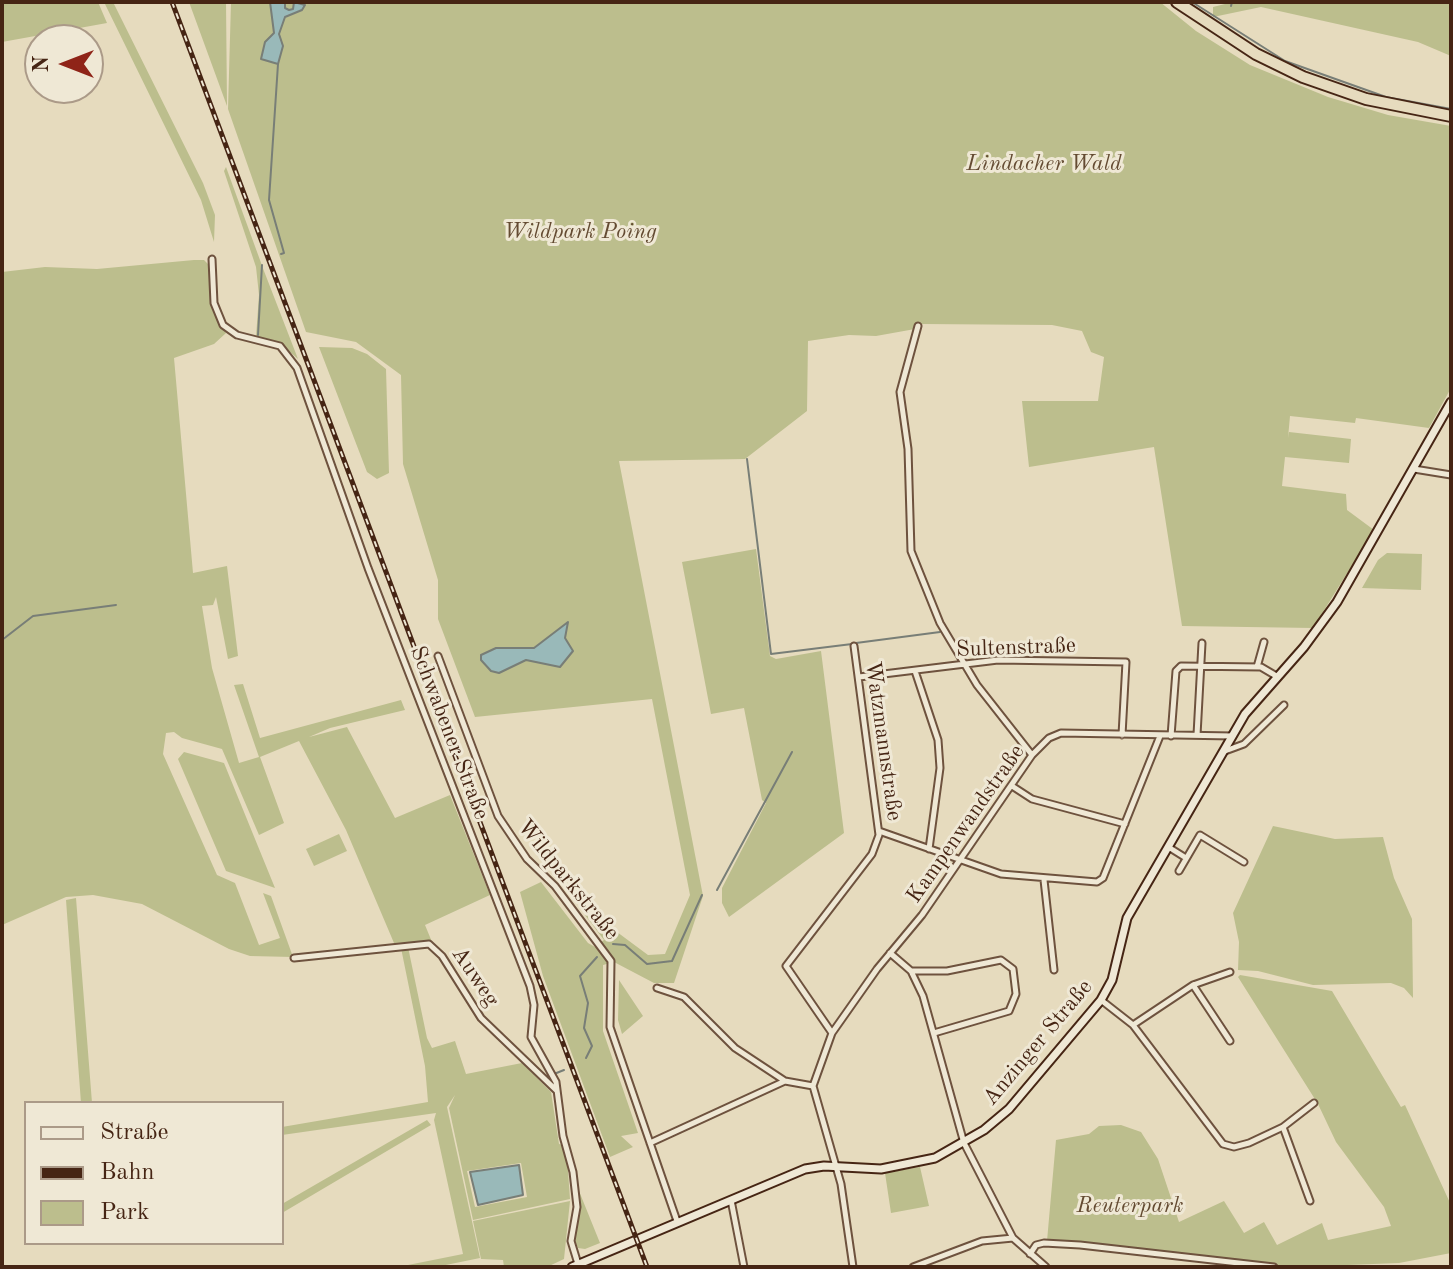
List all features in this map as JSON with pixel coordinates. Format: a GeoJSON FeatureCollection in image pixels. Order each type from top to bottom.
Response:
{"type":"FeatureCollection","features":[{"type":"Feature","properties":{"kind":"highway"},"geometry":{"type":"LineString","coordinates":[[1177,2],[1256,54],[1303,77],[1377,102],[1451,116]]}},
{"type":"Feature","properties":{"kind":"street","name":"Schwabener Straße"},"geometry":{"type":"LineString","coordinates":[[212,259],[214,303],[223,325],[237,335],[280,346],[297,368],[368,568],[530,986],[534,1005],[531,1037],[557,1091],[577,1196],[571,1241],[575,1265]]}},
{"type":"Feature","properties":{"kind":"street"},"geometry":{"type":"LineString","coordinates":[[918,326],[900,392],[908,449],[910,542],[930,601],[977,685],[1032,755]]}},
{"type":"Feature","properties":{"kind":"street","name":"Anzinger Straße"},"geometry":{"type":"LineString","coordinates":[[564,1267],[805,1169],[860,1171],[921,1162],[964,1143],[1009,1109],[1101,1000],[1112,980],[1127,918],[1245,714],[1320,626],[1348,585],[1451,402]]}},
{"type":"Feature","properties":{"kind":"street"},"geometry":{"type":"LineString","coordinates":[[1414,469],[1451,475]]}},
{"type":"Feature","properties":{"kind":"street"},"geometry":{"type":"LineString","coordinates":[[1257,667],[1264,642]]}},
{"type":"Feature","properties":{"kind":"street"},"geometry":{"type":"LineString","coordinates":[[1197,735],[1202,643]]}},
{"type":"Feature","properties":{"kind":"street","name":"Watzmannstraße"},"geometry":{"type":"LineString","coordinates":[[832,1033],[786,966],[872,854],[879,831],[854,646]]}},
{"type":"Feature","properties":{"kind":"street","name":"Wildparkstraße"},"geometry":{"type":"LineString","coordinates":[[438,656],[498,816],[527,859],[555,886],[611,961],[610,1027],[677,1221]]}},
{"type":"Feature","properties":{"kind":"street","name":"Sultenstraße"},"geometry":{"type":"LineString","coordinates":[[859,677],[966,663],[1126,662],[1122,735]]}},
{"type":"Feature","properties":{"kind":"street"},"geometry":{"type":"LineString","coordinates":[[1171,736],[1176,671],[1181,666],[1257,667],[1278,677]]}},
{"type":"Feature","properties":{"kind":"street"},"geometry":{"type":"LineString","coordinates":[[915,671],[938,740],[940,768],[929,849]]}},
{"type":"Feature","properties":{"kind":"street","name":"Anzinger Straße"},"geometry":{"type":"LineString","coordinates":[[1225,751],[1251,738],[1284,705]]}},
{"type":"Feature","properties":{"kind":"street","name":"Kampenwandstraße"},"geometry":{"type":"LineString","coordinates":[[813,1086],[832,1033],[1045,741],[1061,733],[1160,736],[1227,734],[1233,737]]}},
{"type":"Feature","properties":{"kind":"street"},"geometry":{"type":"LineString","coordinates":[[879,831],[1001,874],[1044,880],[1100,881],[1160,736]]}},
{"type":"Feature","properties":{"kind":"street"},"geometry":{"type":"LineString","coordinates":[[1012,786],[1032,799],[1125,824]]}},
{"type":"Feature","properties":{"kind":"street"},"geometry":{"type":"LineString","coordinates":[[1179,871],[1200,835],[1244,862]]}},
{"type":"Feature","properties":{"kind":"street"},"geometry":{"type":"LineString","coordinates":[[1170,848],[1186,858]]}},
{"type":"Feature","properties":{"kind":"street"},"geometry":{"type":"LineString","coordinates":[[1044,880],[1054,970]]}},
{"type":"Feature","properties":{"kind":"street","name":"Auweg"},"geometry":{"type":"LineString","coordinates":[[294,958],[429,944],[442,956],[481,1018],[557,1091]]}},
{"type":"Feature","properties":{"kind":"street"},"geometry":{"type":"LineString","coordinates":[[890,953],[911,971],[934,1033],[964,1143],[1013,1238],[1046,1267]]}},
{"type":"Feature","properties":{"kind":"street"},"geometry":{"type":"LineString","coordinates":[[911,971],[947,971],[1001,960],[1013,969],[1016,994],[1009,1011],[934,1033]]}},
{"type":"Feature","properties":{"kind":"street"},"geometry":{"type":"LineString","coordinates":[[1133,1025],[1193,985],[1230,972]]}},
{"type":"Feature","properties":{"kind":"street"},"geometry":{"type":"LineString","coordinates":[[1193,985],[1230,1041]]}},
{"type":"Feature","properties":{"kind":"street"},"geometry":{"type":"LineString","coordinates":[[657,988],[684,997],[735,1048],[785,1081],[813,1086],[836,1168],[853,1267]]}},
{"type":"Feature","properties":{"kind":"street"},"geometry":{"type":"LineString","coordinates":[[1101,1000],[1133,1025],[1218,1141],[1230,1147],[1244,1145],[1283,1127],[1314,1103]]}},
{"type":"Feature","properties":{"kind":"street"},"geometry":{"type":"LineString","coordinates":[[650,1143],[785,1081]]}},
{"type":"Feature","properties":{"kind":"street"},"geometry":{"type":"LineString","coordinates":[[1283,1127],[1310,1201]]}},
{"type":"Feature","properties":{"kind":"street"},"geometry":{"type":"LineString","coordinates":[[731,1199],[744,1267]]}},
{"type":"Feature","properties":{"kind":"street"},"geometry":{"type":"LineString","coordinates":[[913,1267],[926,1265],[982,1241],[1013,1238]]}},
{"type":"Feature","properties":{"kind":"street"},"geometry":{"type":"LineString","coordinates":[[1030,1254],[1036,1245],[1044,1243],[1274,1267]]}},
{"type":"Feature","properties":{"kind":"green space"},"geometry":{"type":"Polygon","coordinates":[[[2,2],[98,2],[107,23],[24,24],[24,38],[2,42],[2,2]]]}},
{"type":"Feature","properties":{"kind":"green space"},"geometry":{"type":"Polygon","coordinates":[[[104,2],[113,2],[203,183],[215,215],[214,242],[201,200],[104,2]]]}},
{"type":"Feature","properties":{"kind":"green space"},"geometry":{"type":"Polygon","coordinates":[[[189,2],[226,2],[227,106],[189,2]]]}},
{"type":"Feature","properties":{"kind":"green space"},"geometry":{"type":"Polygon","coordinates":[[[231,2],[1160,2],[1196,31],[1250,65],[1328,97],[1388,115],[1451,126],[1451,388],[1429,428],[1356,418],[1355,423],[1290,416],[1288,438],[1289,432],[1351,439],[1349,463],[1285,457],[1282,486],[1346,494],[1347,510],[1374,530],[1313,628],[1182,626],[1154,447],[1029,467],[1022,401],[1098,401],[1104,357],[1091,352],[1082,331],[1052,325],[922,324],[915,329],[876,336],[849,335],[808,341],[807,411],[745,459],[619,461],[703,896],[674,983],[654,983],[614,962],[603,965],[603,1031],[638,1133],[621,1136],[633,1147],[610,1157],[543,976],[520,892],[541,882],[588,943],[595,947],[604,940],[585,915],[588,913],[607,938],[617,932],[648,955],[665,954],[690,895],[652,699],[475,717],[438,619],[438,580],[403,464],[401,375],[356,342],[306,332],[228,109],[231,2]]]}},
{"type":"Feature","properties":{"kind":"green space"},"geometry":{"type":"Polygon","coordinates":[[[1233,2],[1451,2],[1451,56],[1418,42],[1261,7],[1213,17],[1213,7],[1233,2]]]}},
{"type":"Feature","properties":{"kind":"green space"},"geometry":{"type":"Polygon","coordinates":[[[226,167],[298,359],[279,342],[256,337],[259,295],[256,267],[224,171],[226,167]]]}},
{"type":"Feature","properties":{"kind":"green space"},"geometry":{"type":"Polygon","coordinates":[[[204,260],[210,266],[212,310],[226,333],[214,344],[174,358],[193,573],[227,566],[238,656],[228,659],[216,597],[213,605],[202,606],[212,668],[239,763],[259,757],[234,685],[243,684],[260,738],[401,700],[405,710],[330,728],[309,737],[347,727],[395,818],[450,795],[490,895],[425,925],[432,942],[394,943],[346,830],[299,741],[260,757],[284,823],[259,835],[222,749],[182,738],[174,732],[166,733],[163,754],[217,875],[235,883],[259,945],[280,938],[263,893],[271,896],[293,957],[250,956],[229,949],[142,904],[93,895],[66,897],[2,925],[2,641],[10,634],[2,638],[2,272],[45,267],[97,269],[204,260]]]}},
{"type":"Feature","properties":{"kind":"green space"},"geometry":{"type":"Polygon","coordinates":[[[319,347],[352,348],[367,354],[386,369],[389,473],[377,479],[367,472],[319,347]]]}},
{"type":"Feature","properties":{"kind":"green space"},"geometry":{"type":"Polygon","coordinates":[[[756,549],[770,656],[776,659],[821,651],[844,833],[729,917],[722,903],[722,888],[766,803],[762,800],[744,708],[711,714],[682,562],[756,549]]]}},
{"type":"Feature","properties":{"kind":"green space"},"geometry":{"type":"Polygon","coordinates":[[[1387,553],[1422,554],[1421,590],[1362,588],[1378,560],[1387,553]]]}},
{"type":"Feature","properties":{"kind":"green space"},"geometry":{"type":"Polygon","coordinates":[[[184,752],[224,763],[275,888],[226,871],[178,759],[184,752]]]}},
{"type":"Feature","properties":{"kind":"green space"},"geometry":{"type":"Polygon","coordinates":[[[1273,826],[1335,839],[1383,837],[1394,878],[1412,919],[1413,998],[1404,988],[1391,983],[1313,985],[1258,971],[1238,970],[1239,942],[1233,913],[1273,826]]]}},
{"type":"Feature","properties":{"kind":"green space"},"geometry":{"type":"Polygon","coordinates":[[[339,834],[347,851],[314,866],[306,849],[339,834]]]}},
{"type":"Feature","properties":{"kind":"green space"},"geometry":{"type":"Polygon","coordinates":[[[76,898],[92,1101],[81,1101],[66,900],[76,898]]]}},
{"type":"Feature","properties":{"kind":"green space"},"geometry":{"type":"Polygon","coordinates":[[[408,947],[427,1038],[432,1048],[455,1041],[466,1074],[522,1063],[551,1092],[559,1144],[563,1145],[567,1158],[570,1199],[473,1220],[449,1108],[455,1095],[447,1107],[480,1258],[436,1267],[398,1267],[463,1254],[434,1120],[436,1113],[284,1135],[284,1127],[428,1102],[425,1066],[401,948],[408,947]],[[521,1163],[467,1171],[475,1207],[527,1197],[521,1163]]]}},
{"type":"Feature","properties":{"kind":"green space","name":"Reuterpark"},"geometry":{"type":"Polygon","coordinates":[[[1238,977],[1332,991],[1401,1107],[1405,1105],[1451,1205],[1451,1253],[1399,1263],[1296,1267],[1047,1241],[1056,1140],[1089,1134],[1099,1126],[1121,1125],[1141,1132],[1158,1159],[1179,1222],[1224,1201],[1244,1233],[1264,1222],[1277,1245],[1322,1223],[1328,1240],[1391,1226],[1384,1207],[1336,1142],[1318,1104],[1238,977]]]}},
{"type":"Feature","properties":{"kind":"green space"},"geometry":{"type":"Polygon","coordinates":[[[619,980],[643,1016],[622,1034],[618,1020],[619,980]]]}},
{"type":"Feature","properties":{"kind":"green space"},"geometry":{"type":"Polygon","coordinates":[[[427,1120],[431,1125],[284,1212],[284,1203],[427,1120]]]}},
{"type":"Feature","properties":{"kind":"green space"},"geometry":{"type":"Polygon","coordinates":[[[920,1167],[929,1206],[891,1213],[885,1173],[920,1167]]]}},
{"type":"Feature","properties":{"kind":"green space"},"geometry":{"type":"Polygon","coordinates":[[[579,1191],[600,1243],[585,1249],[578,1248],[575,1241],[579,1191]]]}},
{"type":"Feature","properties":{"kind":"green space"},"geometry":{"type":"Polygon","coordinates":[[[570,1201],[564,1259],[547,1267],[504,1267],[503,1260],[481,1259],[473,1221],[570,1201]]]}},
{"type":"Feature","properties":{"kind":"water"},"geometry":{"type":"Polygon","coordinates":[[[270,2],[285,2],[285,8],[289,10],[293,9],[294,2],[305,5],[302,10],[285,17],[279,34],[283,46],[278,64],[261,59],[265,42],[274,33],[270,2]]]}},
{"type":"Feature","properties":{"kind":"water"},"geometry":{"type":"Polygon","coordinates":[[[568,622],[565,638],[573,651],[560,667],[526,660],[499,673],[491,671],[481,660],[481,655],[496,648],[534,648],[568,622]]]}},
{"type":"Feature","properties":{"kind":"water"},"geometry":{"type":"Polygon","coordinates":[[[519,1165],[523,1195],[478,1205],[470,1172],[519,1165]]]}},
{"type":"Feature","properties":{"kind":"waterway"},"geometry":{"type":"LineString","coordinates":[[1192,2],[1285,61],[1386,97],[1451,109]]}},
{"type":"Feature","properties":{"kind":"waterway"},"geometry":{"type":"LineString","coordinates":[[1231,6],[1232,2]]}},
{"type":"Feature","properties":{"kind":"waterway"},"geometry":{"type":"LineString","coordinates":[[278,64],[269,200],[284,253],[281,254]]}},
{"type":"Feature","properties":{"kind":"waterway"},"geometry":{"type":"LineString","coordinates":[[258,335],[262,265]]}},
{"type":"Feature","properties":{"kind":"waterway"},"geometry":{"type":"LineString","coordinates":[[747,459],[771,654],[852,644]]}},
{"type":"Feature","properties":{"kind":"waterway"},"geometry":{"type":"LineString","coordinates":[[2,640],[33,616],[116,605]]}},
{"type":"Feature","properties":{"kind":"waterway"},"geometry":{"type":"LineString","coordinates":[[856,643],[940,632]]}},
{"type":"Feature","properties":{"kind":"waterway"},"geometry":{"type":"LineString","coordinates":[[717,890],[792,752]]}},
{"type":"Feature","properties":{"kind":"waterway"},"geometry":{"type":"LineString","coordinates":[[613,944],[625,945],[647,964],[672,961],[702,895]]}},
{"type":"Feature","properties":{"kind":"waterway"},"geometry":{"type":"LineString","coordinates":[[586,1058],[592,1046],[584,1028],[588,1003],[580,976],[597,957]]}},
{"type":"Feature","properties":{"kind":"waterway"},"geometry":{"type":"LineString","coordinates":[[554,1074],[564,1070]]}},
{"type":"Feature","properties":{"kind":"railway"},"geometry":{"type":"LineString","coordinates":[[172,2],[647,1267]]}},
{"type":"Feature","properties":{"kind":"park label","name":"Lindacher Wald"},"geometry":{"type":"Point","coordinates":[1044,164]}},
{"type":"Feature","properties":{"kind":"park label","name":"Wildpark Poing"},"geometry":{"type":"Point","coordinates":[580,232]}}]}
